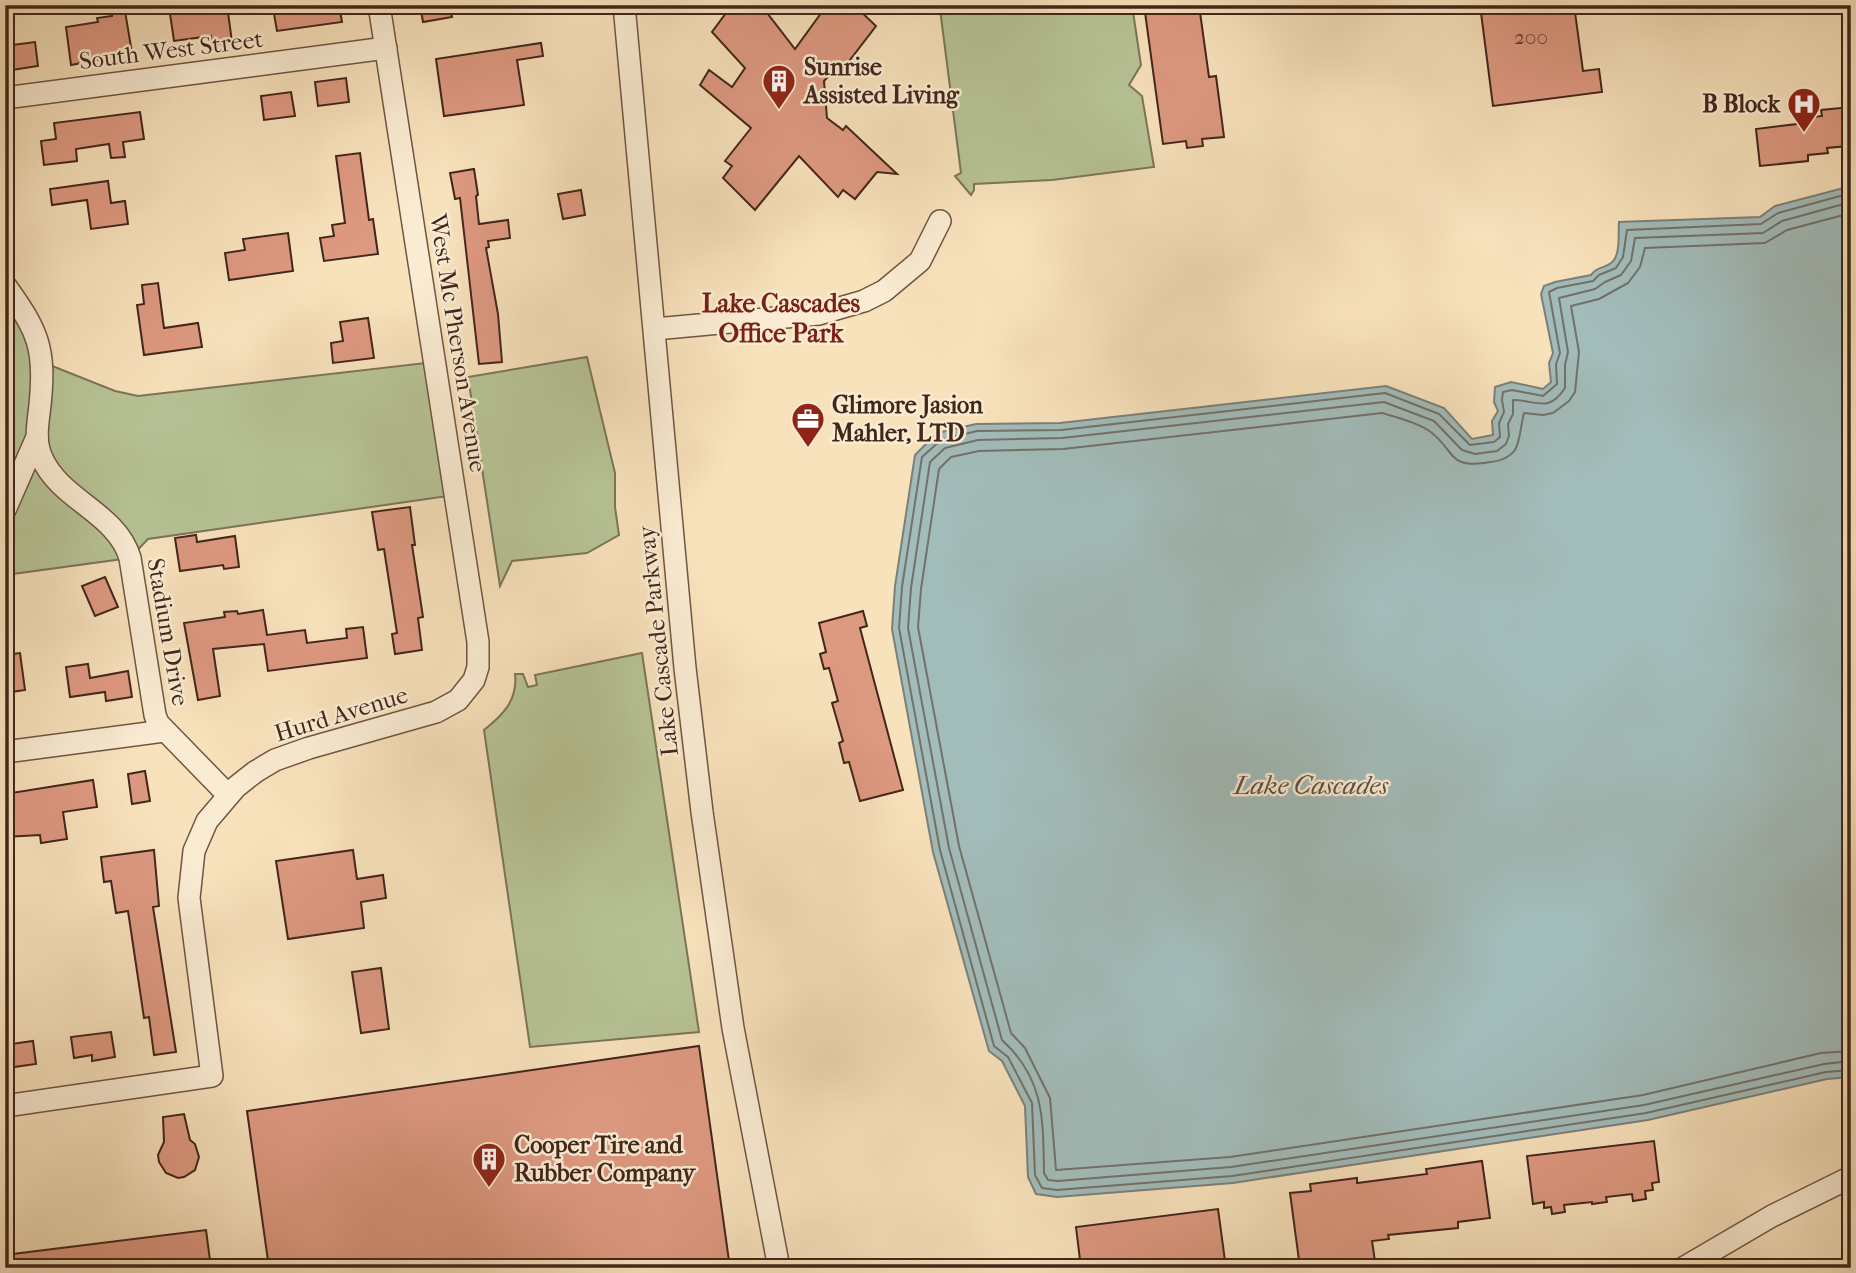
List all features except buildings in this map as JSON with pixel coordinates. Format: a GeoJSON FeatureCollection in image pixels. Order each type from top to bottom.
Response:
{"type":"FeatureCollection","features":[{"type":"Feature","properties":{"kind":"street","name":"West Mc Pherson Avenue"},"geometry":{"type":"LineString","coordinates":[[379,5],[478,642],[478,667],[469,687]]}},
{"type":"Feature","properties":{"kind":"street","name":"Lake Cascade Parkway"},"geometry":{"type":"LineString","coordinates":[[624,5],[685,668],[702,812],[733,1028],[779,1268]]}},
{"type":"Feature","properties":{"kind":"street","name":"South West Street"},"geometry":{"type":"LineString","coordinates":[[5,98],[386,48]]}},
{"type":"Feature","properties":{"kind":"street"},"geometry":{"type":"LineString","coordinates":[[655,329],[819,313],[864,302],[884,291],[920,261],[940,221]]}},
{"type":"Feature","properties":{"kind":"street","name":"Stadium Drive"},"geometry":{"type":"LineString","coordinates":[[5,285],[29,318],[38,341],[43,377],[37,437],[42,459],[54,478],[115,532],[129,554],[155,715],[163,731],[228,795]]}},
{"type":"Feature","properties":{"kind":"street"},"geometry":{"type":"LineString","coordinates":[[5,510],[37,437]]}},
{"type":"Feature","properties":{"kind":"street","name":"Hurd Avenue"},"geometry":{"type":"LineString","coordinates":[[5,1106],[212,1076],[191,922],[189,886],[194,851],[207,821],[228,795],[255,772],[275,760],[436,712],[458,700],[469,687]]}},
{"type":"Feature","properties":{"kind":"street"},"geometry":{"type":"LineString","coordinates":[[5,752],[163,731]]}},
{"type":"Feature","properties":{"kind":"street"},"geometry":{"type":"LineString","coordinates":[[1683,1268],[1772,1216],[1851,1177]]}},
{"type":"Feature","properties":{"kind":"green space"},"geometry":{"type":"Polygon","coordinates":[[[935,5],[1132,5],[1141,65],[1129,85],[1142,96],[1154,167],[1052,180],[974,184],[971,195],[955,176],[961,173],[940,9],[933,10],[935,5]]]}},
{"type":"Feature","properties":{"kind":"green space"},"geometry":{"type":"Polygon","coordinates":[[[5,285],[42,362],[115,391],[138,396],[434,362],[455,495],[148,539],[130,558],[5,575],[5,285]]]}},
{"type":"Feature","properties":{"kind":"green space"},"geometry":{"type":"Polygon","coordinates":[[[587,357],[615,473],[615,507],[619,535],[587,553],[512,561],[500,586],[468,377],[587,357]]]}},
{"type":"Feature","properties":{"kind":"green space"},"geometry":{"type":"Polygon","coordinates":[[[642,653],[699,1032],[530,1047],[484,730],[497,719],[512,699],[515,674],[523,674],[528,687],[537,685],[535,675],[642,653]]]}},
{"type":"Feature","properties":{"kind":"water","name":"Lake Cascades"},"geometry":{"type":"Polygon","coordinates":[[[1851,186],[1851,1077],[1827,1079],[1648,1120],[1233,1183],[1057,1197],[1036,1194],[1028,1177],[1025,1106],[1002,1061],[989,1051],[933,852],[892,629],[895,586],[915,455],[937,433],[976,424],[1060,423],[1386,386],[1444,408],[1472,439],[1493,435],[1492,421],[1498,411],[1494,402],[1495,387],[1511,382],[1543,389],[1551,382],[1549,363],[1553,353],[1541,294],[1544,286],[1591,275],[1611,263],[1618,250],[1619,222],[1760,217],[1775,206],[1851,186]]]}},
{"type":"Feature","properties":{"kind":"place","name":"Sunrise Assisted Living"},"geometry":{"type":"Point","coordinates":[779,111]}},
{"type":"Feature","properties":{"kind":"place","name":"B Block"},"geometry":{"type":"Point","coordinates":[1804,134]}},
{"type":"Feature","properties":{"kind":"place","name":"Glimore Jasion Mahler, LTD"},"geometry":{"type":"Point","coordinates":[808,449]}},
{"type":"Feature","properties":{"kind":"place","name":"Cooper Tire and Rubber Company"},"geometry":{"type":"Point","coordinates":[489,1189]}},
{"type":"Feature","properties":{"kind":"district","name":"Lake Cascades Office Park"},"geometry":{"type":"Point","coordinates":[781,318]}}]}
